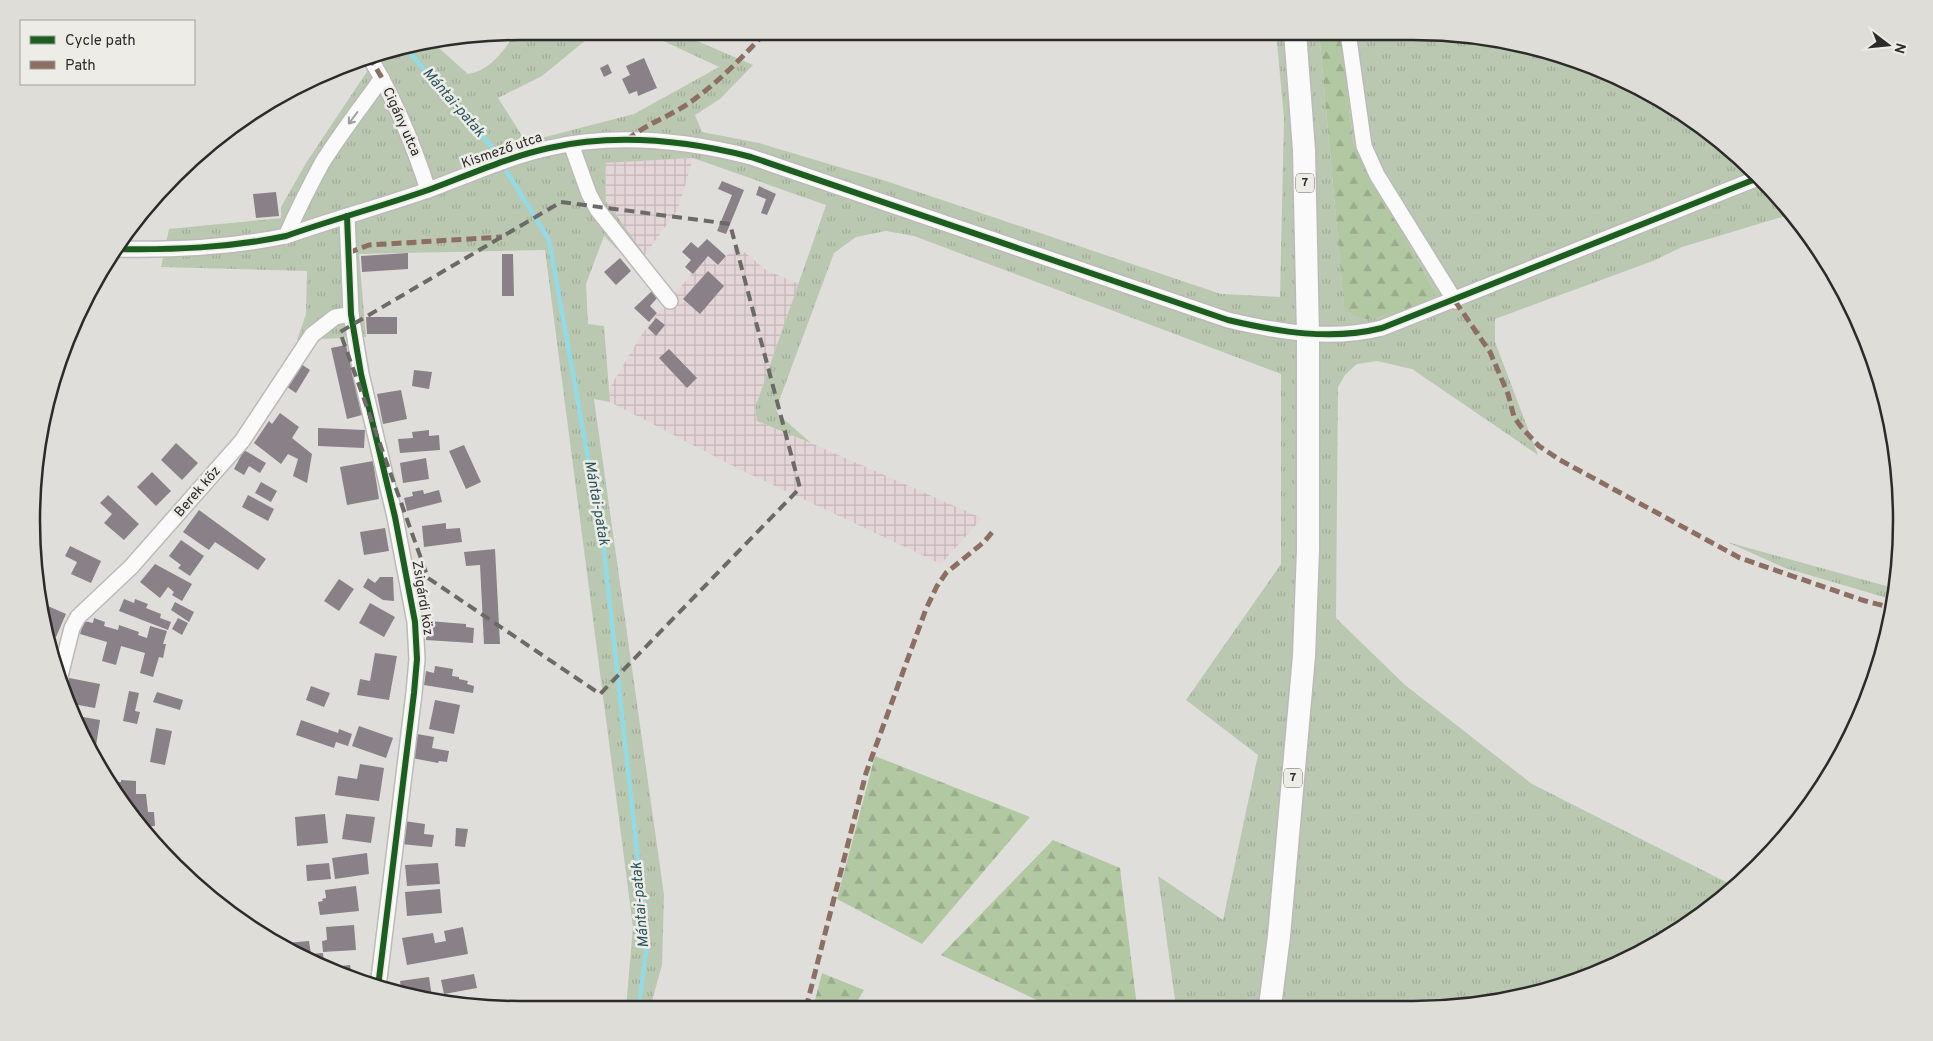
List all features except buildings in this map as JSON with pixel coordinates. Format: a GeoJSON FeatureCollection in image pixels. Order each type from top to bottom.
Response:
{"type":"FeatureCollection","features":[{"type":"Feature","properties":{"kind":"main road","name":"7"},"geometry":{"type":"LineString","coordinates":[[1271,1001],[1279,936],[1304,656],[1308,550],[1308,335],[1304,150],[1296,40]]}},
{"type":"Feature","properties":{"kind":"street"},"geometry":{"type":"LineString","coordinates":[[1349,40],[1364,146],[1377,175],[1455,301]]}},
{"type":"Feature","properties":{"kind":"street","name":"Cigány utca"},"geometry":{"type":"LineString","coordinates":[[373,64],[412,143],[428,190]]}},
{"type":"Feature","properties":{"kind":"street"},"geometry":{"type":"LineString","coordinates":[[286,236],[322,163],[382,78]]}},
{"type":"Feature","properties":{"kind":"street","name":"Kismező utca"},"geometry":{"type":"LineString","coordinates":[[125,249],[208,248],[286,236],[428,190],[548,148],[572,144],[626,140],[691,144],[751,157],[1194,310],[1246,324],[1308,335],[1338,336],[1382,328],[1455,301],[1752,181]]}},
{"type":"Feature","properties":{"kind":"street"},"geometry":{"type":"LineString","coordinates":[[572,144],[589,194],[597,209],[670,301]]}},
{"type":"Feature","properties":{"kind":"street","name":"Zsigárdi köz"},"geometry":{"type":"LineString","coordinates":[[347,216],[350,314],[361,374],[395,517],[411,601],[417,652],[414,693],[379,979]]}},
{"type":"Feature","properties":{"kind":"street","name":"Berek köz"},"geometry":{"type":"LineString","coordinates":[[63,665],[72,628],[78,617],[132,567],[242,441],[312,335],[335,317],[350,314]]}},
{"type":"Feature","properties":{"kind":"highlighted area"},"geometry":{"type":"Polygon","coordinates":[[[561,202],[730,224],[800,488],[600,694],[428,578],[340,332],[561,202]]]}},
{"type":"Feature","properties":{"kind":"shaded area"},"geometry":{"type":"Polygon","coordinates":[[[693,158],[678,209],[645,255],[606,201],[605,163],[693,158]]]}},
{"type":"Feature","properties":{"kind":"shaded area"},"geometry":{"type":"Polygon","coordinates":[[[736,245],[766,270],[799,284],[755,408],[757,421],[982,518],[941,564],[737,468],[610,402],[609,389],[642,334],[664,305],[707,257],[718,266],[736,245]]]}},
{"type":"Feature","properties":{"kind":"green space"},"geometry":{"type":"Polygon","coordinates":[[[511,40],[586,40],[542,76],[498,98],[526,142],[634,114],[719,67],[661,40],[695,40],[753,65],[720,99],[695,115],[702,132],[759,143],[886,181],[1221,294],[1280,297],[1284,118],[1277,40],[1320,40],[1344,305],[1436,294],[1353,143],[1342,40],[1444,41],[1506,49],[1537,56],[1596,77],[1625,90],[1653,104],[1679,121],[1729,159],[1784,216],[1682,247],[1653,261],[1495,319],[1495,342],[1538,455],[1412,369],[1377,361],[1357,364],[1345,375],[1338,387],[1336,618],[1405,685],[1532,784],[1728,883],[1679,920],[1653,937],[1625,951],[1567,975],[1537,985],[1506,992],[1444,1000],[1412,1001],[1175,1001],[1158,876],[1223,920],[1258,755],[1186,700],[1281,564],[1281,374],[914,236],[886,231],[856,237],[834,253],[776,409],[779,415],[811,443],[757,421],[755,408],[826,205],[693,158],[605,163],[606,201],[645,255],[635,267],[604,236],[586,284],[588,324],[604,326],[610,402],[594,399],[664,895],[662,965],[652,1001],[627,1001],[633,927],[545,250],[359,254],[366,337],[297,340],[306,314],[307,271],[161,267],[169,229],[281,218],[281,207],[306,163],[368,70],[365,66],[396,56],[438,47],[468,74],[484,68],[502,52],[511,40]]]}},
{"type":"Feature","properties":{"kind":"green space"},"geometry":{"type":"Polygon","coordinates":[[[1320,40],[1342,40],[1353,143],[1436,294],[1410,310],[1367,319],[1352,315],[1344,306],[1320,40]]]}},
{"type":"Feature","properties":{"kind":"green space"},"geometry":{"type":"Polygon","coordinates":[[[1727,542],[1888,587],[1887,598],[1785,568],[1727,542]]]}},
{"type":"Feature","properties":{"kind":"green space"},"geometry":{"type":"Polygon","coordinates":[[[875,756],[1030,817],[922,944],[837,899],[875,756]]]}},
{"type":"Feature","properties":{"kind":"green space"},"geometry":{"type":"Polygon","coordinates":[[[1053,840],[1120,868],[1136,1001],[1039,1001],[941,955],[1053,840]]]}},
{"type":"Feature","properties":{"kind":"green space"},"geometry":{"type":"Polygon","coordinates":[[[822,973],[864,990],[857,1001],[815,1001],[822,973]]]}},
{"type":"Feature","properties":{"kind":"waterway","name":"Mántai-patak"},"geometry":{"type":"LineString","coordinates":[[410,53],[491,146],[549,240],[603,542],[647,943],[639,1001]]}},
{"type":"Feature","properties":{"kind":"marked path"},"geometry":{"type":"LineString","coordinates":[[627,140],[644,128],[688,104],[706,91],[758,40]]}},
{"type":"Feature","properties":{"kind":"marked path"},"geometry":{"type":"LineString","coordinates":[[373,64],[382,78]]}},
{"type":"Feature","properties":{"kind":"marked path"},"geometry":{"type":"LineString","coordinates":[[348,253],[369,245],[502,237]]}},
{"type":"Feature","properties":{"kind":"marked path"},"geometry":{"type":"LineString","coordinates":[[1455,301],[1490,352],[1508,394],[1514,417],[1539,446],[1560,460],[1740,558],[1885,606]]}},
{"type":"Feature","properties":{"kind":"marked path"},"geometry":{"type":"LineString","coordinates":[[808,1001],[866,773],[926,609],[937,586],[946,573],[984,542],[994,530]]}},
{"type":"Feature","properties":{"kind":"cycle path"},"geometry":{"type":"LineString","coordinates":[[124,249],[200,247],[286,236],[431,189],[504,161],[549,148],[574,143],[650,140],[701,146],[751,157],[1228,320],[1286,331],[1344,334],[1382,328],[1752,181]]}},
{"type":"Feature","properties":{"kind":"cycle path"},"geometry":{"type":"LineString","coordinates":[[347,216],[351,314],[361,374],[395,517],[415,622],[417,659],[379,979]]}}]}
